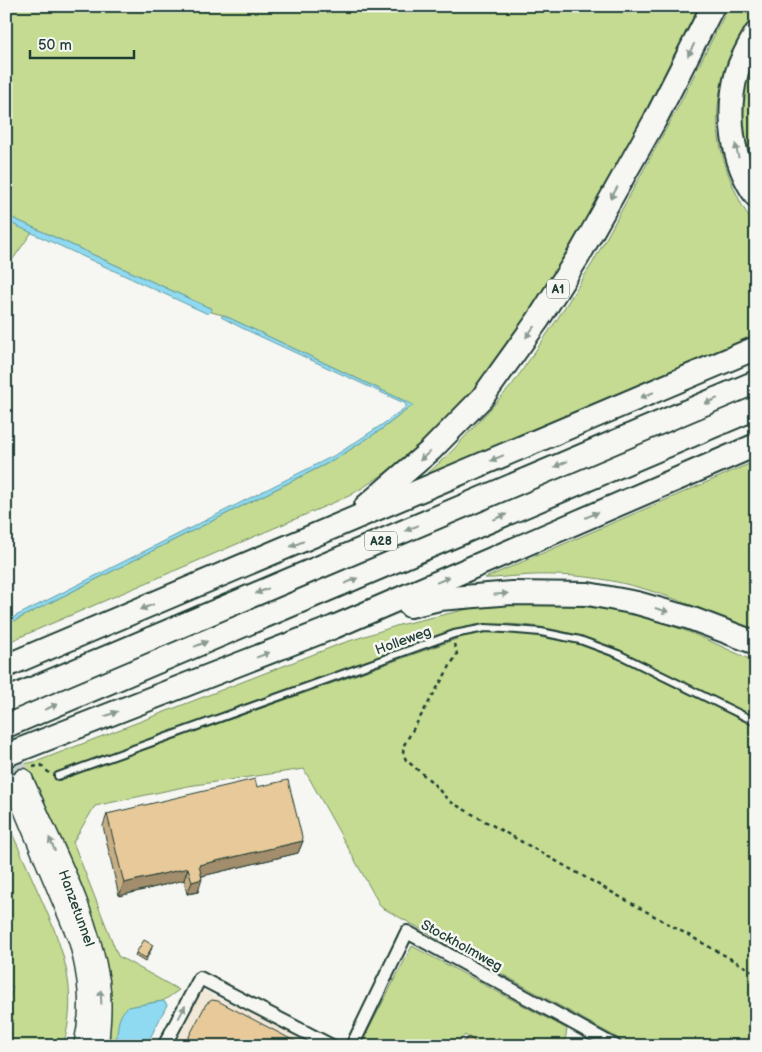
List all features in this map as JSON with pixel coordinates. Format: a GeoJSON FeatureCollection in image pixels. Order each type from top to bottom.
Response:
{"type":"FeatureCollection","features":[{"type":"Feature","properties":{"kind":"highway","name":"A1"},"geometry":{"type":"LineString","coordinates":[[341,525],[381,494],[431,450],[482,398],[538,320],[578,257],[650,128],[713,6]]}},
{"type":"Feature","properties":{"kind":"highway"},"geometry":{"type":"LineString","coordinates":[[756,33],[737,70],[732,111],[733,134],[737,155],[743,172],[756,196]]}},
{"type":"Feature","properties":{"kind":"highway","name":"A28"},"geometry":{"type":"LineString","coordinates":[[6,666],[756,348]]}},
{"type":"Feature","properties":{"kind":"highway","name":"A28"},"geometry":{"type":"LineString","coordinates":[[6,700],[756,382]]}},
{"type":"Feature","properties":{"kind":"highway","name":"A28"},"geometry":{"type":"LineString","coordinates":[[6,726],[756,408]]}},
{"type":"Feature","properties":{"kind":"highway"},"geometry":{"type":"LineString","coordinates":[[6,755],[334,627],[756,445]]}},
{"type":"Feature","properties":{"kind":"highway"},"geometry":{"type":"LineString","coordinates":[[334,627],[439,599],[512,593],[588,594],[636,603],[690,618],[756,643]]}},
{"type":"Feature","properties":{"kind":"main road","name":"Hanzetunnel"},"geometry":{"type":"LineString","coordinates":[[20,777],[80,948],[87,980],[89,1004],[83,1046]]}},
{"type":"Feature","properties":{"kind":"main road","name":"Hanzetunnel"},"geometry":{"type":"LineString","coordinates":[[20,777],[90,933],[100,982],[102,1016],[99,1046]]}},
{"type":"Feature","properties":{"kind":"street","name":"Stockholmweg"},"geometry":{"type":"LineString","coordinates":[[352,1046],[408,932],[614,1045]]}},
{"type":"Feature","properties":{"kind":"street"},"geometry":{"type":"LineString","coordinates":[[164,1046],[200,978],[332,1046]]}},
{"type":"Feature","properties":{"kind":"lane","name":"Holleweg"},"geometry":{"type":"LineString","coordinates":[[58,776],[451,636],[473,630],[498,629],[541,632],[580,640],[618,654],[756,722]]}},
{"type":"Feature","properties":{"kind":"path"},"geometry":{"type":"LineString","coordinates":[[451,636],[457,654],[404,745],[403,753],[406,760],[432,782],[449,801],[756,973]]}},
{"type":"Feature","properties":{"kind":"path"},"geometry":{"type":"LineString","coordinates":[[20,777],[41,765],[54,776],[58,776]]}},
{"type":"Feature","properties":{"kind":"shaded area"},"geometry":{"type":"Polygon","coordinates":[[[198,988],[319,1046],[158,1046],[198,988]]]}},
{"type":"Feature","properties":{"kind":"green space"},"geometry":{"type":"Polygon","coordinates":[[[6,6],[702,6],[632,137],[540,296],[486,376],[434,434],[400,463],[349,496],[6,643],[6,625],[334,460],[382,429],[413,405],[223,315],[211,312],[212,309],[6,215],[6,6]]]}},
{"type":"Feature","properties":{"kind":"green space"},"geometry":{"type":"Polygon","coordinates":[[[729,6],[756,6],[756,14],[736,46],[722,81],[719,98],[718,132],[726,168],[733,186],[743,206],[756,225],[756,334],[426,475],[452,451],[512,385],[556,321],[592,264],[677,109],[729,6]]]}},
{"type":"Feature","properties":{"kind":"green space"},"geometry":{"type":"Polygon","coordinates":[[[756,57],[756,171],[744,129],[743,98],[745,84],[756,57]]]}},
{"type":"Feature","properties":{"kind":"green space"},"geometry":{"type":"Polygon","coordinates":[[[6,221],[32,232],[6,269],[6,221]]]}},
{"type":"Feature","properties":{"kind":"green space"},"geometry":{"type":"Polygon","coordinates":[[[756,461],[756,633],[690,605],[623,583],[562,575],[485,578],[756,461]]]}},
{"type":"Feature","properties":{"kind":"green space"},"geometry":{"type":"Polygon","coordinates":[[[529,602],[592,608],[639,616],[680,629],[756,662],[756,718],[620,650],[600,642],[537,627],[516,624],[494,624],[452,631],[76,766],[79,773],[468,635],[485,632],[523,634],[579,644],[616,658],[756,727],[756,1046],[632,1046],[381,907],[304,769],[188,786],[95,806],[73,842],[118,956],[179,990],[163,1001],[128,1007],[119,1022],[116,1046],[102,1046],[24,764],[38,761],[340,644],[399,625],[481,606],[529,602]]]}},
{"type":"Feature","properties":{"kind":"green space"},"geometry":{"type":"Polygon","coordinates":[[[6,820],[55,931],[66,968],[70,1006],[63,1046],[6,1046],[12,1033],[6,1016],[7,1005],[13,987],[6,986],[6,820]]]}},
{"type":"Feature","properties":{"kind":"green space"},"geometry":{"type":"Polygon","coordinates":[[[412,946],[567,1029],[563,1046],[477,1046],[465,1035],[454,1046],[360,1046],[412,946]]]}},
{"type":"Feature","properties":{"kind":"water"},"geometry":{"type":"Polygon","coordinates":[[[6,215],[212,310],[208,314],[6,221],[6,215]]]}},
{"type":"Feature","properties":{"kind":"water"},"geometry":{"type":"Polygon","coordinates":[[[223,315],[413,405],[382,429],[334,460],[6,625],[6,621],[339,453],[406,407],[406,404],[242,328],[221,317],[223,315]]]}},
{"type":"Feature","properties":{"kind":"water"},"geometry":{"type":"Polygon","coordinates":[[[163,1001],[167,1005],[146,1046],[116,1046],[119,1020],[128,1007],[163,1001]]]}},
{"type":"Feature","properties":{"kind":"building"},"geometry":{"type":"Polygon","coordinates":[[[255,779],[257,787],[288,780],[303,841],[199,865],[202,879],[192,882],[188,868],[124,883],[107,814],[255,779]]]}},
{"type":"Feature","properties":{"kind":"building"},"geometry":{"type":"Polygon","coordinates":[[[144,940],[153,945],[146,958],[136,953],[144,940]]]}},
{"type":"Feature","properties":{"kind":"building"},"geometry":{"type":"Polygon","coordinates":[[[212,1000],[218,1001],[304,1046],[184,1046],[206,1004],[212,1000]]]}},
{"type":"Feature","properties":{"kind":"building"},"geometry":{"type":"Polygon","coordinates":[[[469,1037],[480,1046],[459,1046],[469,1037]]]}},
{"type":"Feature","properties":{"kind":"building"},"geometry":{"type":"Polygon","coordinates":[[[575,1040],[586,1046],[572,1046],[575,1040]]]}},
{"type":"Feature","properties":{"kind":"tunnel"},"geometry":{"type":"LineString","coordinates":[[6,740],[23,778]]}}]}
